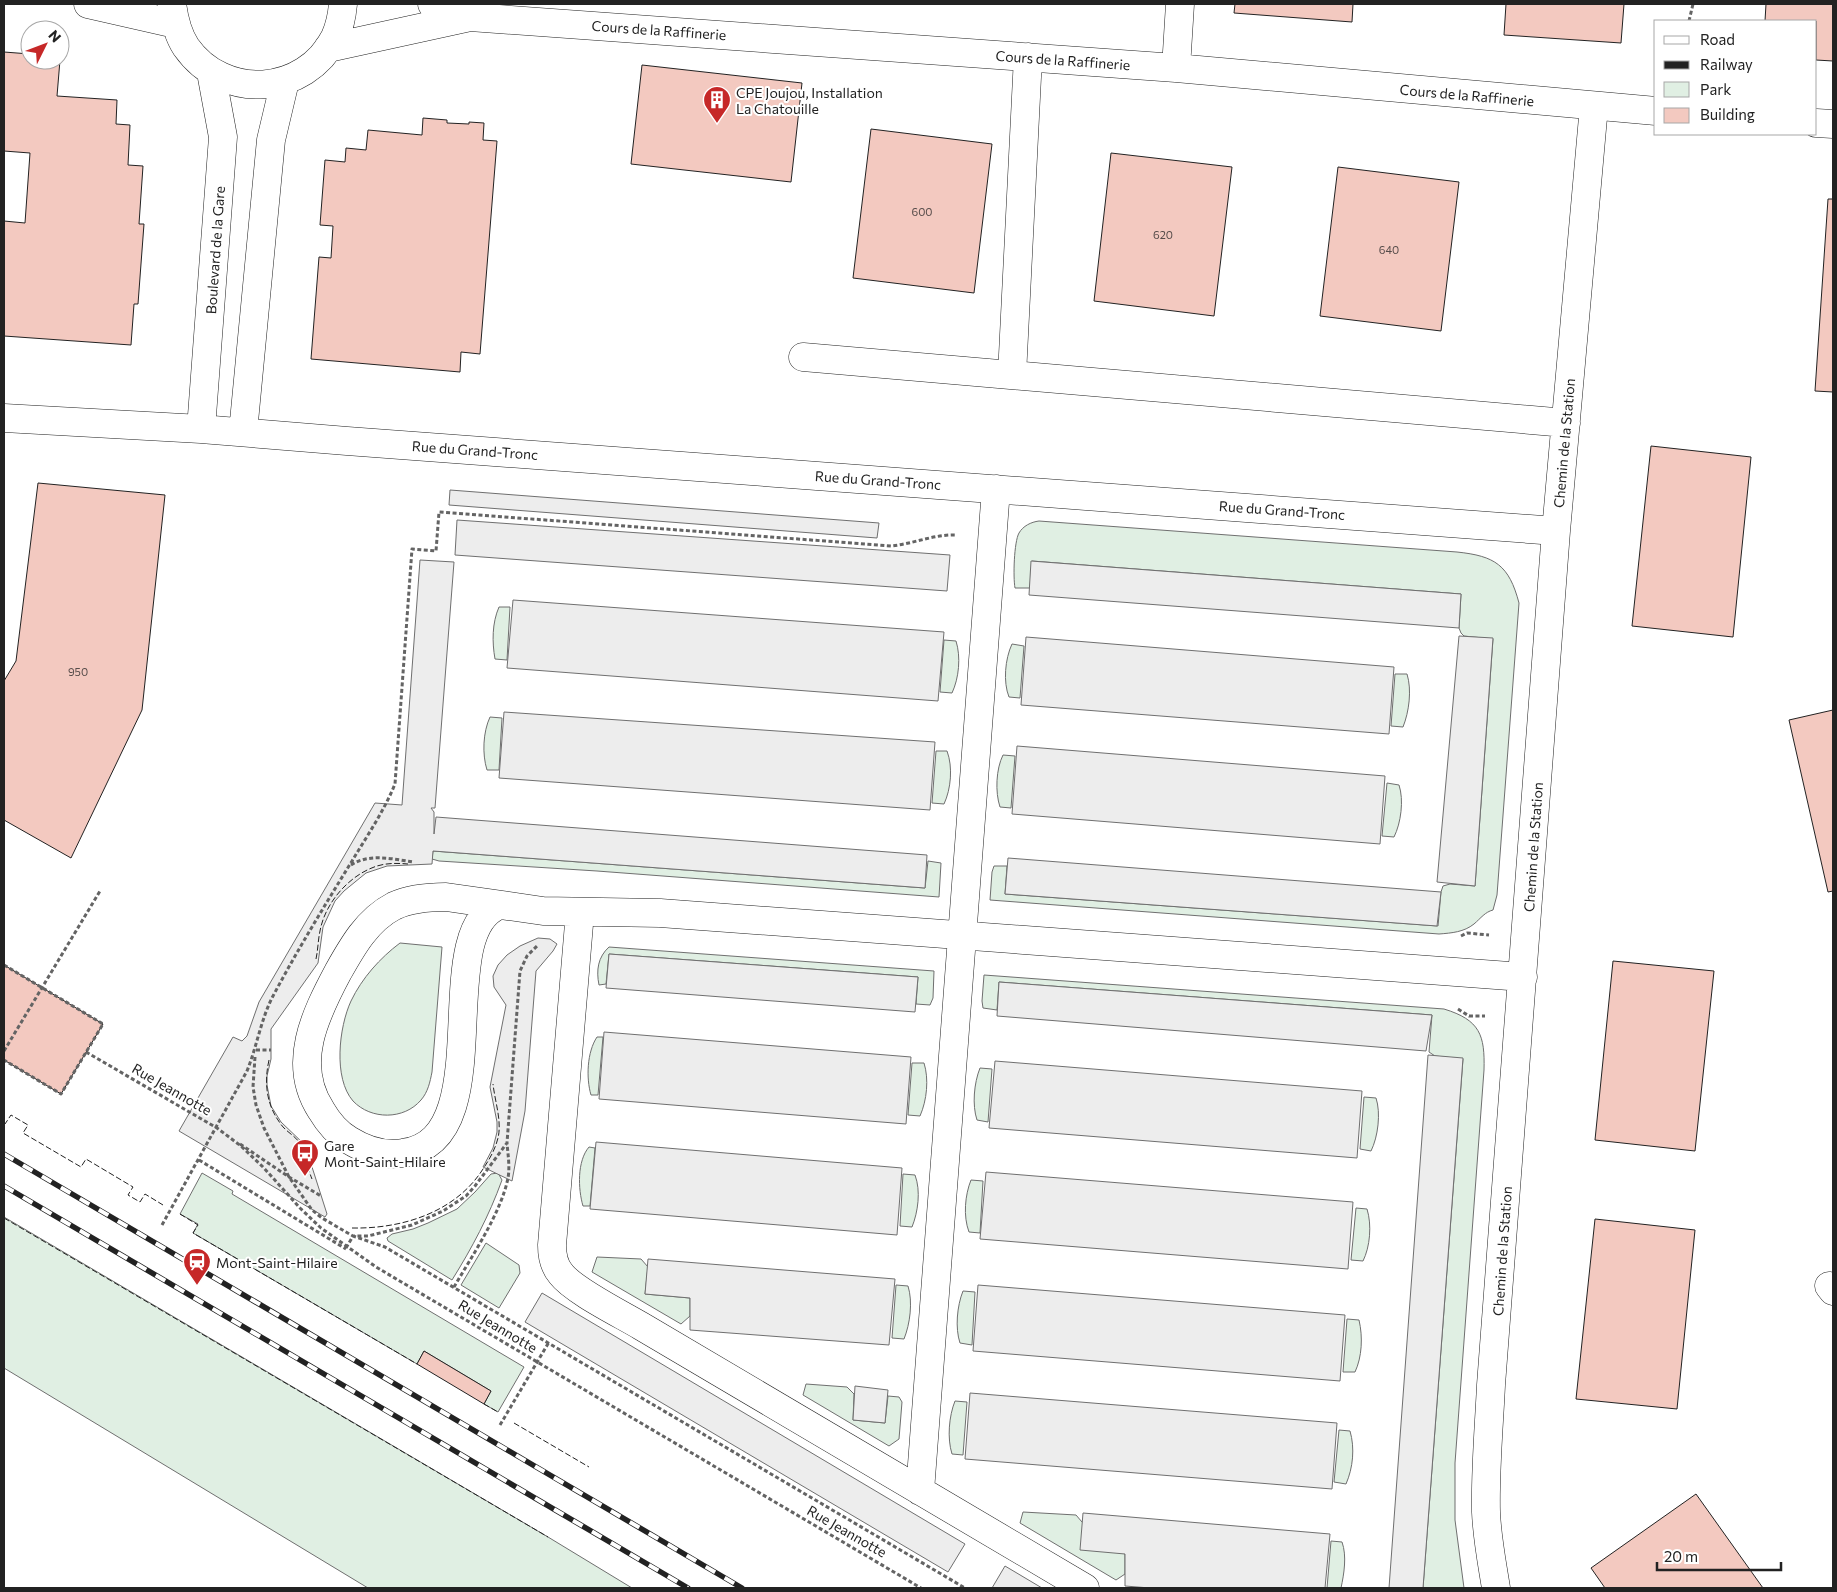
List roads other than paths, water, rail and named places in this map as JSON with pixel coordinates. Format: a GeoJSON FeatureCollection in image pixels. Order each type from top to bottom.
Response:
{"type":"FeatureCollection","features":[{"type":"Feature","properties":{"kind":"street"},"geometry":{"type":"LineString","coordinates":[[88,4],[174,14],[185,46],[211,72],[235,82],[264,86],[285,81],[312,67],[336,36],[341,22],[343,4]]}},
{"type":"Feature","properties":{"kind":"street","name":"Cours de la Raffinerie"},"geometry":{"type":"LineString","coordinates":[[432,4],[470,16],[1176,68],[1654,111]]}},
{"type":"Feature","properties":{"kind":"street"},"geometry":{"type":"LineString","coordinates":[[1176,68],[1180,4]]}},
{"type":"Feature","properties":{"kind":"street","name":"Cours de la Raffinerie"},"geometry":{"type":"LineString","coordinates":[[328,48],[470,16]]}},
{"type":"Feature","properties":{"kind":"street"},"geometry":{"type":"LineString","coordinates":[[1012,375],[1028,57]]}},
{"type":"Feature","properties":{"kind":"street","name":"Boulevard de la Gare"},"geometry":{"type":"LineString","coordinates":[[201,429],[223,137],[211,72]]}},
{"type":"Feature","properties":{"kind":"street"},"geometry":{"type":"LineString","coordinates":[[243,432],[271,140],[285,81]]}},
{"type":"Feature","properties":{"kind":"street","name":"Chemin de la Station"},"geometry":{"type":"LineString","coordinates":[[1496,1588],[1486,1513],[1486,1473],[1491,1385],[1556,531],[1594,106]]}},
{"type":"Feature","properties":{"kind":"street"},"geometry":{"type":"LineString","coordinates":[[1817,123],[1833,124]]}},
{"type":"Feature","properties":{"kind":"street"},"geometry":{"type":"LineString","coordinates":[[804,357],[1566,424]]}},
{"type":"Feature","properties":{"kind":"street","name":"Rue du Grand-Tronc"},"geometry":{"type":"LineString","coordinates":[[4,418],[243,432],[1556,531]]}},
{"type":"Feature","properties":{"kind":"street"},"geometry":{"type":"LineString","coordinates":[[920,1491],[996,489]]}},
{"type":"Feature","properties":{"kind":"street"},"geometry":{"type":"LineString","coordinates":[[500,905],[488,911],[479,921],[472,941],[465,986],[457,1089],[451,1114],[445,1126],[429,1144],[404,1153],[376,1152],[362,1148],[334,1129],[316,1104],[309,1088],[306,1060],[310,1038],[327,995],[349,953],[370,924],[394,906],[408,901],[433,897],[446,897],[543,910],[660,913],[1523,976]]}},
{"type":"Feature","properties":{"kind":"street"},"geometry":{"type":"LineString","coordinates":[[580,912],[552,1245],[554,1259],[560,1274],[569,1282],[1085,1588]]}},
{"type":"Feature","properties":{"kind":"railway"},"geometry":{"type":"LineString","coordinates":[[4,1154],[742,1588]]}},
{"type":"Feature","properties":{"kind":"railway"},"geometry":{"type":"LineString","coordinates":[[4,1186],[688,1588]]}},
{"type":"Feature","properties":{"kind":"place","name":"CPE Joujou, Installation La Chatouille"},"geometry":{"type":"Point","coordinates":[717,124]}},
{"type":"Feature","properties":{"kind":"place","name":"Gare Mont-Saint-Hilaire"},"geometry":{"type":"Point","coordinates":[305,1177]}},
{"type":"Feature","properties":{"kind":"place","name":"Mont-Saint-Hilaire"},"geometry":{"type":"Point","coordinates":[197,1286]}}]}
